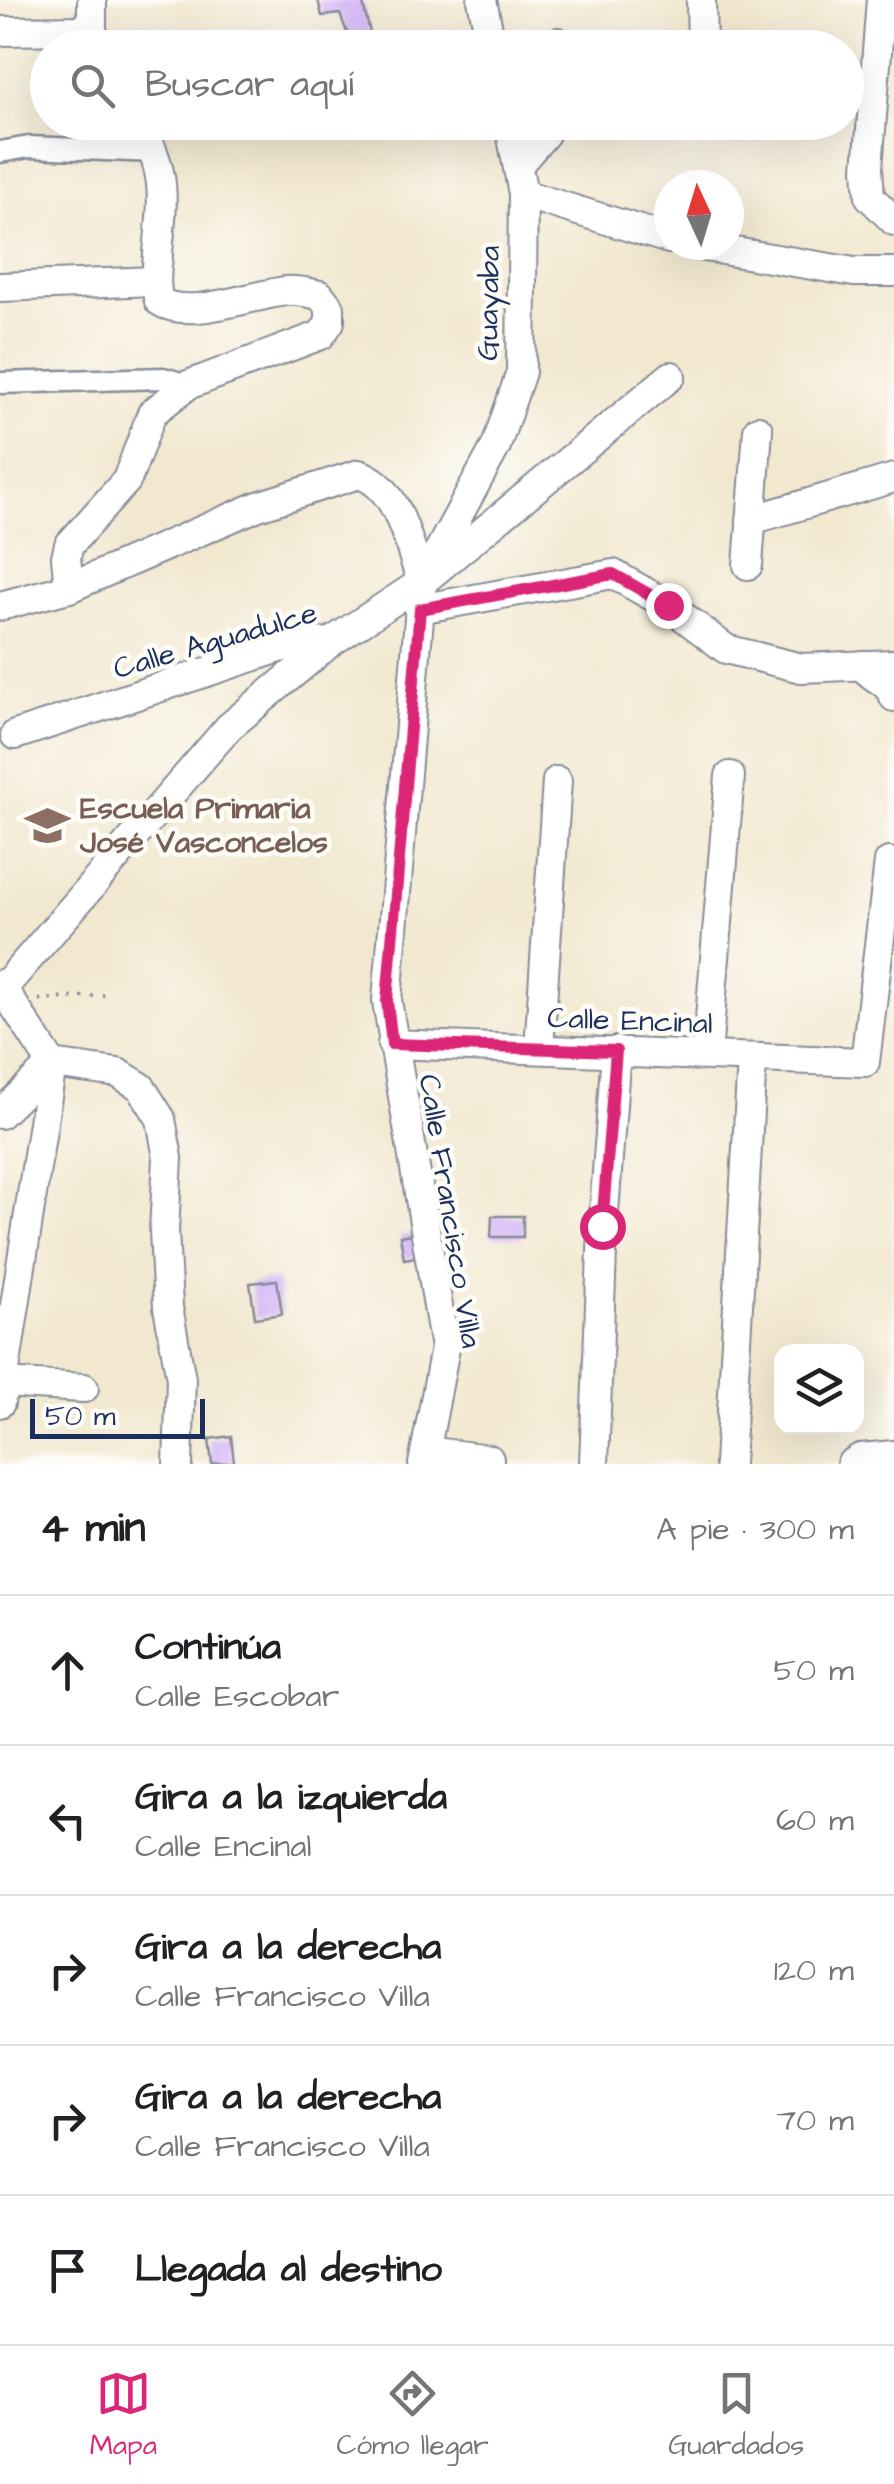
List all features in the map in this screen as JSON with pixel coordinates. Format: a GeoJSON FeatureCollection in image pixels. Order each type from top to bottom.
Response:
{"type":"FeatureCollection","features":[{"type":"Feature","properties":{"kind":"street"},"geometry":{"type":"LineString","coordinates":[[92,0],[95,30]]}},
{"type":"Feature","properties":{"kind":"street"},"geometry":{"type":"LineString","coordinates":[[482,0],[488,30]]}},
{"type":"Feature","properties":{"kind":"street"},"geometry":{"type":"LineString","coordinates":[[701,0],[702,30]]}},
{"type":"Feature","properties":{"kind":"street"},"geometry":{"type":"LineString","coordinates":[[881,0],[868,168],[870,196],[891,220]]}},
{"type":"Feature","properties":{"kind":"street"},"geometry":{"type":"LineString","coordinates":[[0,31],[30,34]]}},
{"type":"Feature","properties":{"kind":"street"},"geometry":{"type":"LineString","coordinates":[[69,588],[69,545],[126,480],[152,413],[188,385],[321,334],[330,322],[330,308],[320,295],[291,290],[212,306],[168,307],[159,301],[156,281],[163,194],[156,152],[149,140]]}},
{"type":"Feature","properties":{"kind":"street","name":"Guayaba"},"geometry":{"type":"LineString","coordinates":[[421,596],[496,446],[521,372],[523,194],[513,140]]}},
{"type":"Feature","properties":{"kind":"street"},"geometry":{"type":"LineString","coordinates":[[518,165],[540,140]]}},
{"type":"Feature","properties":{"kind":"street"},"geometry":{"type":"LineString","coordinates":[[0,152],[29,147],[156,152]]}},
{"type":"Feature","properties":{"kind":"street"},"geometry":{"type":"LineString","coordinates":[[523,194],[654,234]]}},
{"type":"Feature","properties":{"kind":"street"},"geometry":{"type":"LineString","coordinates":[[744,254],[854,272],[894,272]]}},
{"type":"Feature","properties":{"kind":"street"},"geometry":{"type":"LineString","coordinates":[[0,287],[156,281]]}},
{"type":"Feature","properties":{"kind":"street","name":"Calle Aguadulce"},"geometry":{"type":"LineString","coordinates":[[15,736],[289,645],[331,642],[421,596],[671,376]]}},
{"type":"Feature","properties":{"kind":"street"},"geometry":{"type":"LineString","coordinates":[[2,383],[163,378],[188,385]]}},
{"type":"Feature","properties":{"kind":"street"},"geometry":{"type":"LineString","coordinates":[[748,564],[758,430]]}},
{"type":"Feature","properties":{"kind":"street"},"geometry":{"type":"LineString","coordinates":[[0,606],[69,588],[258,506],[359,474],[388,492],[421,596],[613,574],[668,605],[726,649],[801,668],[894,664]]}},
{"type":"Feature","properties":{"kind":"street"},"geometry":{"type":"LineString","coordinates":[[751,520],[894,478]]}},
{"type":"Feature","properties":{"kind":"street","name":"Calle Francisco Villa"},"geometry":{"type":"LineString","coordinates":[[421,596],[387,1001],[445,1348],[424,1458]]}},
{"type":"Feature","properties":{"kind":"street"},"geometry":{"type":"LineString","coordinates":[[84,1388],[2,1393],[52,1064],[6,992],[229,727],[331,642]]}},
{"type":"Feature","properties":{"kind":"street"},"geometry":{"type":"LineString","coordinates":[[862,665],[867,673],[882,680],[894,697]]}},
{"type":"Feature","properties":{"kind":"street"},"geometry":{"type":"LineString","coordinates":[[707,1055],[730,776]]}},
{"type":"Feature","properties":{"kind":"street"},"geometry":{"type":"LineString","coordinates":[[539,1049],[557,782]]}},
{"type":"Feature","properties":{"kind":"street","name":"Calle Encinal"},"geometry":{"type":"LineString","coordinates":[[392,1044],[865,1062],[889,862]]}},
{"type":"Feature","properties":{"kind":"street"},"geometry":{"type":"LineString","coordinates":[[594,1464],[602,1226],[616,1051]]}},
{"type":"Feature","properties":{"kind":"street"},"geometry":{"type":"LineString","coordinates":[[729,1464],[752,1059]]}},
{"type":"Feature","properties":{"kind":"street"},"geometry":{"type":"LineString","coordinates":[[0,1114],[52,1064]]}},
{"type":"Feature","properties":{"kind":"street"},"geometry":{"type":"LineString","coordinates":[[52,1064],[118,1073],[141,1087],[160,1119],[168,1158],[164,1231],[168,1307],[181,1379],[178,1464]]}},
{"type":"Feature","properties":{"kind":"street"},"geometry":{"type":"LineString","coordinates":[[851,1464],[860,1458],[894,1455]]}},
{"type":"Feature","properties":{"kind":"street"},"geometry":{"type":"LineString","coordinates":[[424,1458],[489,1459]]}},
{"type":"Feature","properties":{"kind":"path"},"geometry":{"type":"LineString","coordinates":[[6,992],[50,998],[107,996]]}},
{"type":"Feature","properties":{"kind":"building"},"geometry":{"type":"Polygon","coordinates":[[[318,0],[362,0],[369,30],[346,30],[340,14],[322,16],[318,0]]]}},
{"type":"Feature","properties":{"kind":"building"},"geometry":{"type":"Polygon","coordinates":[[[492,1216],[523,1216],[523,1237],[491,1237],[492,1216]]]}},
{"type":"Feature","properties":{"kind":"building"},"geometry":{"type":"Polygon","coordinates":[[[417,1233],[421,1256],[404,1259],[400,1236],[417,1233]]]}},
{"type":"Feature","properties":{"kind":"building"},"geometry":{"type":"Polygon","coordinates":[[[277,1280],[282,1314],[255,1318],[250,1283],[277,1280]]]}},
{"type":"Feature","properties":{"kind":"building"},"geometry":{"type":"Polygon","coordinates":[[[231,1436],[234,1462],[212,1464],[209,1439],[231,1436]]]}},
{"type":"Feature","properties":{"kind":"place","name":"Escuela Primaria José Vasconcelos"},"geometry":{"type":"Point","coordinates":[47,825]}},
{"type":"Feature","properties":{"kind":"route"},"geometry":{"type":"LineString","coordinates":[[602,1226],[616,1051],[392,1044],[387,1001],[420,609],[613,574],[668,605]]}}]}
